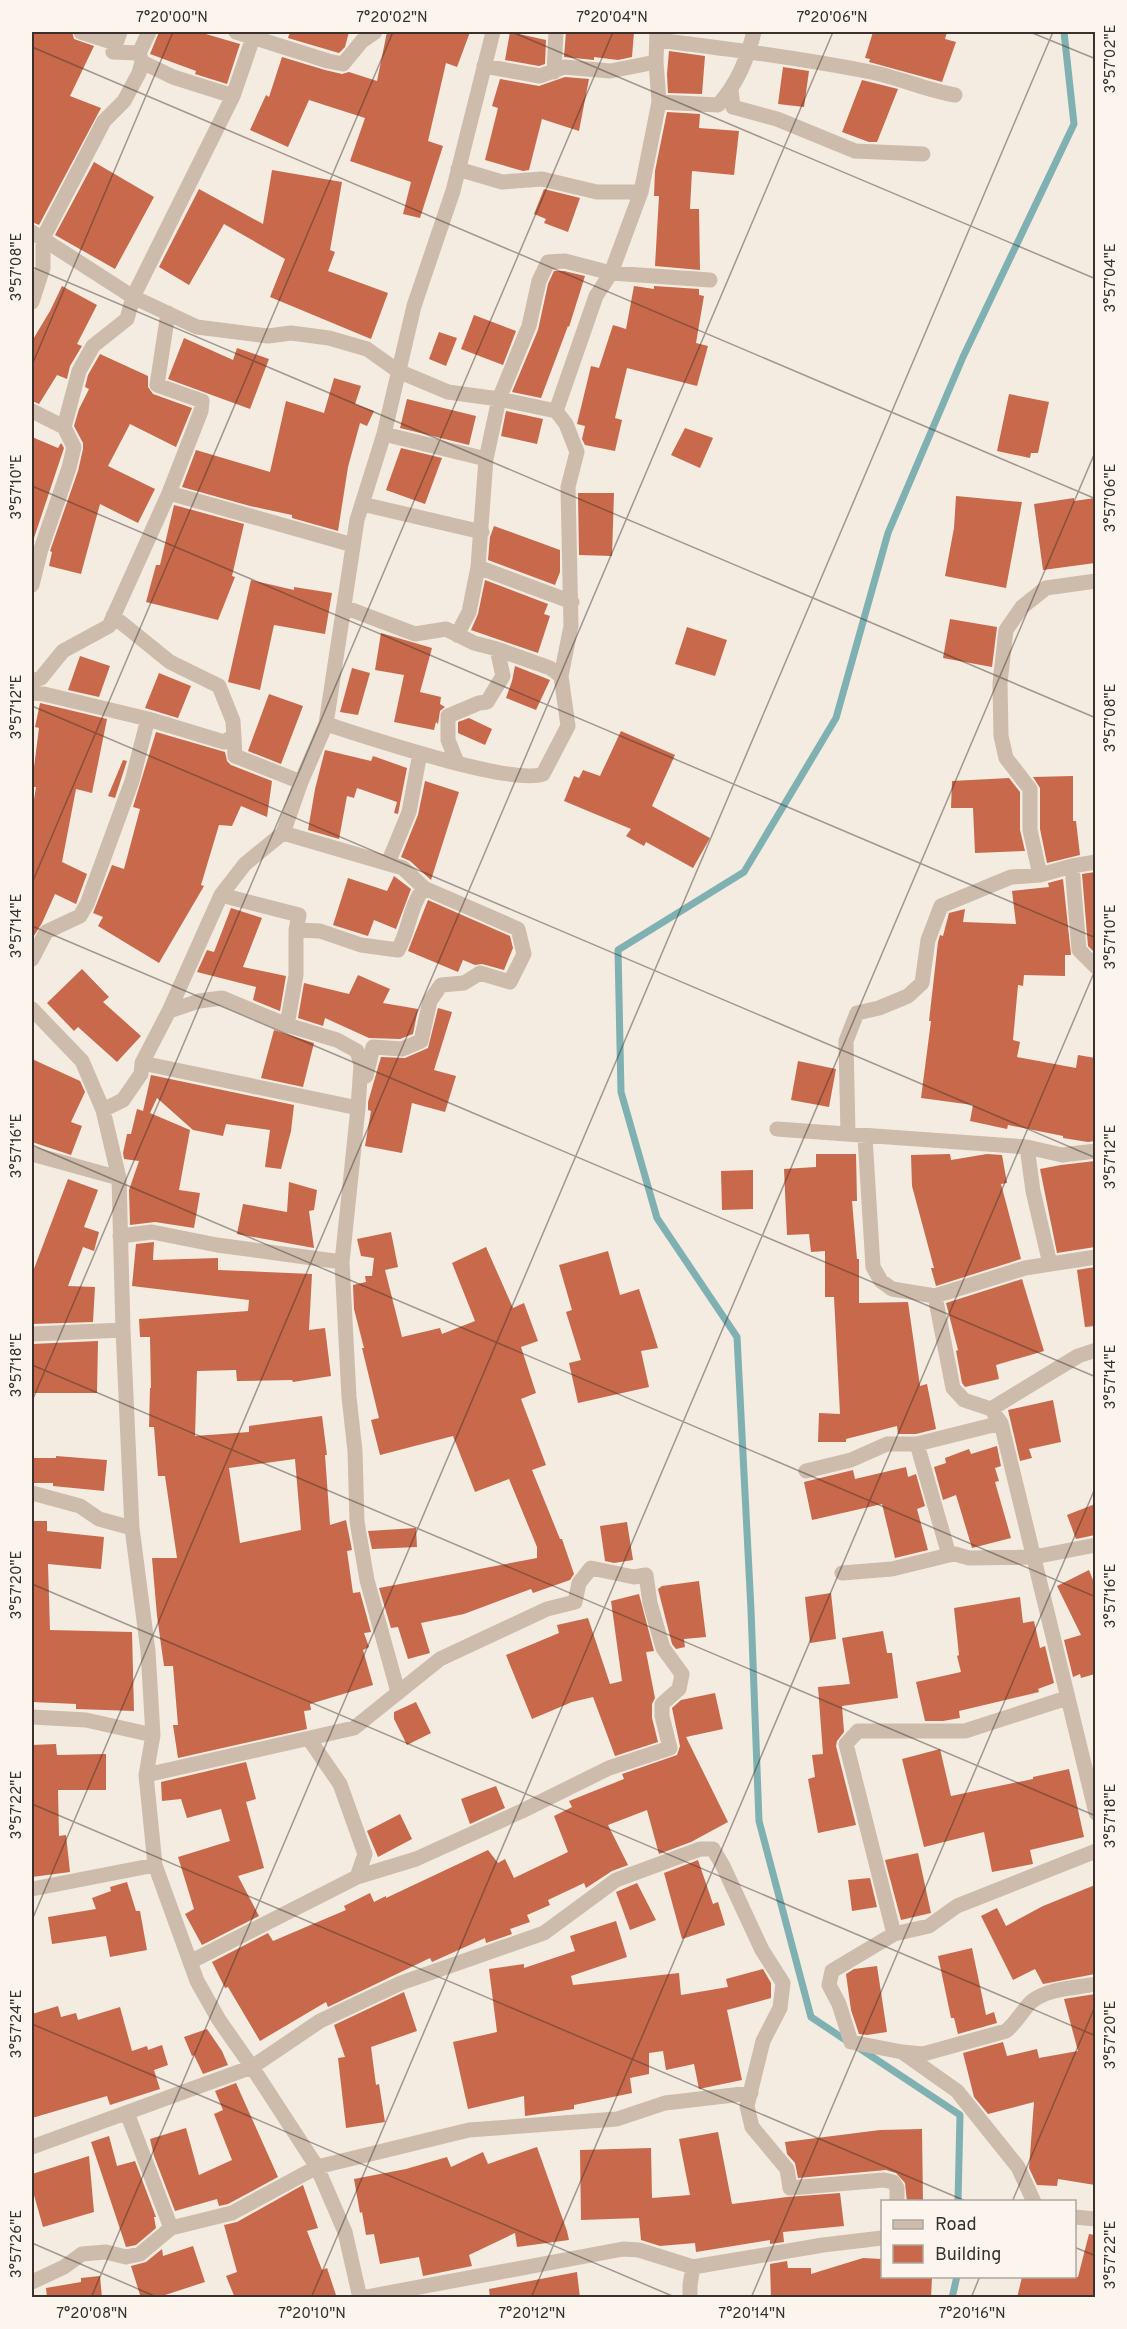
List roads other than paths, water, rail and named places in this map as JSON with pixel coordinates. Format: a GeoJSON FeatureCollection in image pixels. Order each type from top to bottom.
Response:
{"type":"FeatureCollection","features":[{"type":"Feature","properties":{"kind":"street"},"geometry":{"type":"LineString","coordinates":[[81,32],[117,37],[112,52],[141,58],[173,77],[233,96]]}},
{"type":"Feature","properties":{"kind":"street"},"geometry":{"type":"LineString","coordinates":[[32,302],[43,268],[37,235],[104,121],[124,101],[139,73],[149,32]]}},
{"type":"Feature","properties":{"kind":"street"},"geometry":{"type":"LineString","coordinates":[[237,32],[254,35],[343,64],[362,41],[375,32]]}},
{"type":"Feature","properties":{"kind":"street"},"geometry":{"type":"LineString","coordinates":[[103,1110],[123,1100],[141,1074],[142,1063],[170,1011],[221,896],[246,864],[283,833],[301,782],[326,724],[353,545],[362,504],[384,434],[414,306],[453,191],[493,32]]}},
{"type":"Feature","properties":{"kind":"street"},"geometry":{"type":"LineString","coordinates":[[554,72],[556,32]]}},
{"type":"Feature","properties":{"kind":"street"},"geometry":{"type":"LineString","coordinates":[[659,102],[718,105],[731,90],[749,52],[754,32]]}},
{"type":"Feature","properties":{"kind":"street"},"geometry":{"type":"LineString","coordinates":[[64,427],[79,371],[93,346],[127,319],[133,297],[233,96],[254,35]]}},
{"type":"Feature","properties":{"kind":"street"},"geometry":{"type":"LineString","coordinates":[[556,411],[596,296],[611,273],[641,192],[659,102],[657,36],[749,52],[798,57],[845,69],[872,72],[931,91],[956,95]]}},
{"type":"Feature","properties":{"kind":"street"},"geometry":{"type":"LineString","coordinates":[[484,66],[540,76],[564,67],[610,71],[656,62]]}},
{"type":"Feature","properties":{"kind":"street"},"geometry":{"type":"LineString","coordinates":[[731,90],[733,107],[777,119],[855,151],[923,154]]}},
{"type":"Feature","properties":{"kind":"street"},"geometry":{"type":"LineString","coordinates":[[458,169],[502,182],[542,179],[597,192],[641,192]]}},
{"type":"Feature","properties":{"kind":"street"},"geometry":{"type":"LineString","coordinates":[[37,235],[133,297],[197,327],[268,336],[291,333],[329,338],[367,349],[398,371],[448,392],[499,399],[556,411],[566,424],[577,452],[568,487],[572,626],[561,676],[568,726],[543,774],[536,776],[505,774],[420,753],[326,724]]}},
{"type":"Feature","properties":{"kind":"street"},"geometry":{"type":"LineString","coordinates":[[457,635],[470,612],[482,532],[486,459],[499,399],[529,326],[539,281],[548,262],[565,261],[611,273],[710,280]]}},
{"type":"Feature","properties":{"kind":"street"},"geometry":{"type":"LineString","coordinates":[[32,681],[41,678],[63,651],[109,626],[169,493],[201,411],[202,401],[157,385],[168,313]]}},
{"type":"Feature","properties":{"kind":"street"},"geometry":{"type":"LineString","coordinates":[[32,411],[64,427],[74,447],[41,549],[32,585]]}},
{"type":"Feature","properties":{"kind":"street"},"geometry":{"type":"LineString","coordinates":[[384,434],[486,459]]}},
{"type":"Feature","properties":{"kind":"street"},"geometry":{"type":"LineString","coordinates":[[169,493],[353,545]]}},
{"type":"Feature","properties":{"kind":"street"},"geometry":{"type":"LineString","coordinates":[[362,504],[482,532]]}},
{"type":"Feature","properties":{"kind":"street"},"geometry":{"type":"LineString","coordinates":[[478,567],[572,602]]}},
{"type":"Feature","properties":{"kind":"street"},"geometry":{"type":"LineString","coordinates":[[1040,875],[1030,830],[1030,789],[1006,759],[1001,736],[1000,683],[1006,630],[1022,607],[1046,588],[1095,581]]}},
{"type":"Feature","properties":{"kind":"street"},"geometry":{"type":"LineString","coordinates":[[344,608],[415,634],[446,629],[474,643],[550,668],[561,676]]}},
{"type":"Feature","properties":{"kind":"street"},"geometry":{"type":"LineString","coordinates":[[113,616],[170,662],[219,686],[233,721],[235,756],[301,782]]}},
{"type":"Feature","properties":{"kind":"street"},"geometry":{"type":"LineString","coordinates":[[457,762],[448,740],[448,716],[487,702],[503,676],[497,649]]}},
{"type":"Feature","properties":{"kind":"street"},"geometry":{"type":"LineString","coordinates":[[32,693],[148,719],[224,742],[234,736]]}},
{"type":"Feature","properties":{"kind":"street"},"geometry":{"type":"LineString","coordinates":[[32,959],[46,932],[80,916],[87,903],[132,781],[148,719]]}},
{"type":"Feature","properties":{"kind":"street"},"geometry":{"type":"LineString","coordinates":[[388,863],[409,812],[420,753]]}},
{"type":"Feature","properties":{"kind":"street"},"geometry":{"type":"LineString","coordinates":[[283,833],[403,868],[424,888],[518,929],[524,954],[510,982],[480,973],[464,983],[441,985],[430,1001],[421,1041],[402,1049],[373,1047],[358,1108]]}},
{"type":"Feature","properties":{"kind":"street"},"geometry":{"type":"LineString","coordinates":[[848,1134],[846,1041],[857,1013],[879,1008],[908,996],[922,983],[928,940],[941,906],[1011,877],[1040,875],[1095,862]]}},
{"type":"Feature","properties":{"kind":"street"},"geometry":{"type":"LineString","coordinates":[[1072,866],[1079,950],[1095,967]]}},
{"type":"Feature","properties":{"kind":"street"},"geometry":{"type":"LineString","coordinates":[[297,930],[320,931],[361,945],[399,950],[419,894],[424,888]]}},
{"type":"Feature","properties":{"kind":"street"},"geometry":{"type":"LineString","coordinates":[[221,896],[300,915],[297,930],[296,975],[287,1025]]}},
{"type":"Feature","properties":{"kind":"street"},"geometry":{"type":"LineString","coordinates":[[170,1011],[222,998],[287,1025],[337,1040],[357,1051],[361,1064],[358,1108],[342,1262],[349,1397],[355,1451],[357,1522],[367,1580],[398,1692]]}},
{"type":"Feature","properties":{"kind":"street"},"geometry":{"type":"LineString","coordinates":[[32,1009],[82,1061],[103,1110],[119,1178],[132,1528],[148,1651],[153,1735],[146,1775],[155,1865],[197,1981],[219,2020],[317,2167],[345,2232],[361,2298],[623,2249],[639,2250],[693,2267],[823,2245],[881,2238]]}},
{"type":"Feature","properties":{"kind":"street"},"geometry":{"type":"LineString","coordinates":[[142,1063],[358,1108]]}},
{"type":"Feature","properties":{"kind":"street"},"geometry":{"type":"LineString","coordinates":[[777,1129],[1027,1147],[1062,1155],[1095,1151]]}},
{"type":"Feature","properties":{"kind":"street"},"geometry":{"type":"LineString","coordinates":[[865,1137],[873,1267],[881,1281],[892,1289],[935,1296],[1025,1269],[1095,1257]]}},
{"type":"Feature","properties":{"kind":"street"},"geometry":{"type":"LineString","coordinates":[[1027,1147],[1033,1191],[1050,1264]]}},
{"type":"Feature","properties":{"kind":"street"},"geometry":{"type":"LineString","coordinates":[[32,1154],[119,1178]]}},
{"type":"Feature","properties":{"kind":"street"},"geometry":{"type":"LineString","coordinates":[[120,1236],[152,1232],[217,1245],[342,1262]]}},
{"type":"Feature","properties":{"kind":"street"},"geometry":{"type":"LineString","coordinates":[[935,1296],[953,1388],[964,1400],[991,1409],[1001,1423],[1095,1813]]}},
{"type":"Feature","properties":{"kind":"street"},"geometry":{"type":"LineString","coordinates":[[32,1334],[123,1330]]}},
{"type":"Feature","properties":{"kind":"street"},"geometry":{"type":"LineString","coordinates":[[991,1409],[1078,1356],[1095,1350]]}},
{"type":"Feature","properties":{"kind":"street"},"geometry":{"type":"LineString","coordinates":[[806,1471],[851,1460],[887,1444],[917,1444],[1001,1423]]}},
{"type":"Feature","properties":{"kind":"street"},"geometry":{"type":"LineString","coordinates":[[917,1444],[949,1555]]}},
{"type":"Feature","properties":{"kind":"street"},"geometry":{"type":"LineString","coordinates":[[32,1493],[80,1506],[99,1519],[132,1528]]}},
{"type":"Feature","properties":{"kind":"street"},"geometry":{"type":"LineString","coordinates":[[842,1573],[892,1569],[955,1554],[969,1558],[1034,1557],[1095,1545]]}},
{"type":"Feature","properties":{"kind":"street"},"geometry":{"type":"LineString","coordinates":[[146,1775],[354,1728],[440,1659],[547,1609],[575,1602],[579,1582],[591,1568],[634,1577],[646,1575],[650,1603],[663,1648],[682,1674],[679,1689],[662,1704],[662,1716],[670,1748],[609,1768],[416,1859],[357,1877],[190,1962]]}},
{"type":"Feature","properties":{"kind":"street"},"geometry":{"type":"LineString","coordinates":[[894,1934],[846,1744],[858,1731],[964,1731],[1067,1698]]}},
{"type":"Feature","properties":{"kind":"street"},"geometry":{"type":"LineString","coordinates":[[32,1717],[86,1720],[153,1735]]}},
{"type":"Feature","properties":{"kind":"street"},"geometry":{"type":"LineString","coordinates":[[309,1739],[340,1784],[365,1854],[357,1877]]}},
{"type":"Feature","properties":{"kind":"street"},"geometry":{"type":"LineString","coordinates":[[32,2147],[252,2067],[320,2021],[401,1983],[544,1933],[616,1880],[700,1849],[713,1849],[762,1950],[783,1983],[780,2008],[763,2041],[747,2106],[752,2127],[787,2169],[790,2188],[884,2180],[893,2182],[897,2188],[897,2200]]}},
{"type":"Feature","properties":{"kind":"street"},"geometry":{"type":"LineString","coordinates":[[1095,1851],[957,1906],[928,1926],[894,1934],[832,1971],[829,1985],[839,2004],[851,2042],[923,2054],[1006,2031],[1017,2022],[1032,2002],[1047,1993],[1095,1984]]}},
{"type":"Feature","properties":{"kind":"street"},"geometry":{"type":"LineString","coordinates":[[32,1889],[155,1865]]}},
{"type":"Feature","properties":{"kind":"street"},"geometry":{"type":"LineString","coordinates":[[902,2052],[957,2091],[1018,2167],[1033,2200]]}},
{"type":"Feature","properties":{"kind":"street"},"geometry":{"type":"LineString","coordinates":[[32,2282],[64,2267],[82,2253],[106,2252],[126,2258],[140,2254],[171,2228],[232,2213],[317,2167],[469,2130],[617,2119],[665,2103],[751,2093]]}},
{"type":"Feature","properties":{"kind":"street"},"geometry":{"type":"LineString","coordinates":[[127,2113],[171,2228]]}},
{"type":"Feature","properties":{"kind":"street"},"geometry":{"type":"LineString","coordinates":[[1076,2217],[1095,2219]]}},
{"type":"Feature","properties":{"kind":"street"},"geometry":{"type":"LineString","coordinates":[[690,2298],[693,2267]]}},
{"type":"Feature","properties":{"kind":"waterway"},"geometry":{"type":"LineString","coordinates":[[847,2041],[811,2017],[759,1821],[737,1337],[657,1218],[621,1092],[618,950],[744,872],[836,718],[888,533],[963,357],[1074,124],[1064,32]]}},
{"type":"Feature","properties":{"kind":"waterway"},"geometry":{"type":"LineString","coordinates":[[859,2048],[960,2115],[958,2200]]}},
{"type":"Feature","properties":{"kind":"waterway"},"geometry":{"type":"LineString","coordinates":[[952,2298],[957,2278]]}}]}
